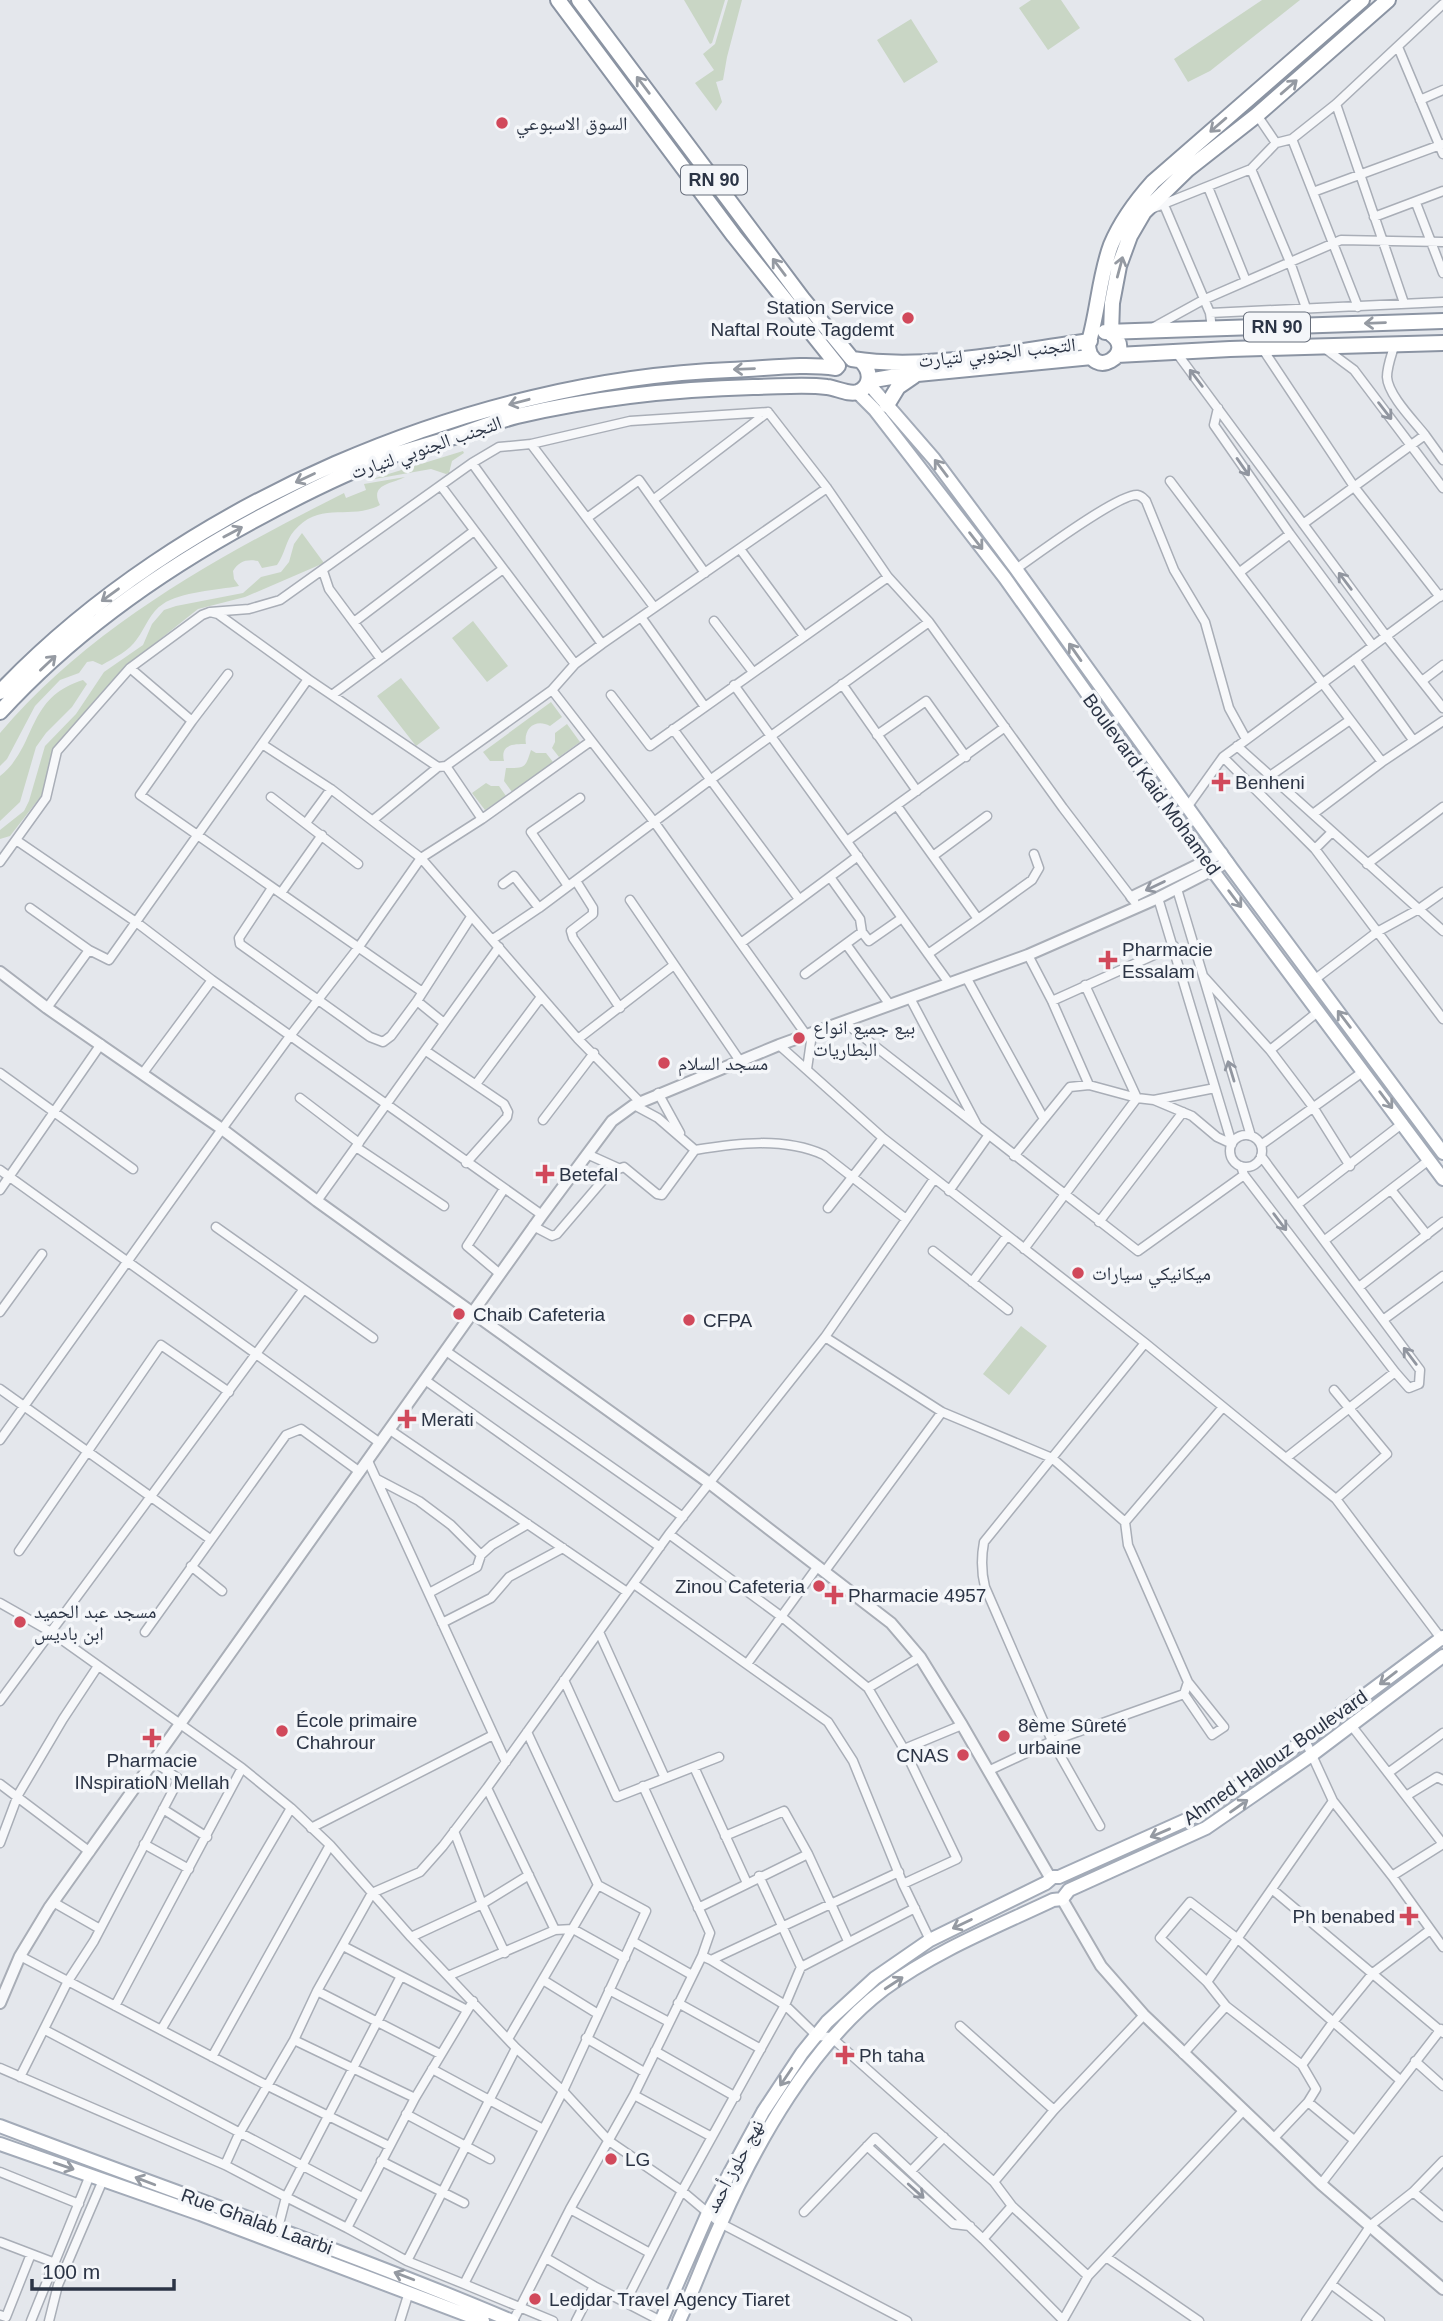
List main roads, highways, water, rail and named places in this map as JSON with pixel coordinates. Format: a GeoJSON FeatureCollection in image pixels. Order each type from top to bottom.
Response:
{"type":"FeatureCollection","features":[{"type":"Feature","properties":{"kind":"highway","name":"RN 90"},"geometry":{"type":"LineString","coordinates":[[558,0],[734,236],[837,367]]}},
{"type":"Feature","properties":{"kind":"highway","name":"RN 90"},"geometry":{"type":"LineString","coordinates":[[579,0],[802,298],[857,360]]}},
{"type":"Feature","properties":{"kind":"highway"},"geometry":{"type":"LineString","coordinates":[[1092,358],[1088,350],[1111,245],[1131,206],[1153,182],[1362,0]]}},
{"type":"Feature","properties":{"kind":"highway"},"geometry":{"type":"LineString","coordinates":[[1111,334],[1112,303],[1119,266],[1130,236],[1144,212],[1187,170],[1257,115],[1388,0]]}},
{"type":"Feature","properties":{"kind":"highway","name":"RN 90"},"geometry":{"type":"LineString","coordinates":[[1111,334],[1149,330],[1443,321]]}},
{"type":"Feature","properties":{"kind":"highway"},"geometry":{"type":"LineString","coordinates":[[788,368],[813,356],[810,331]]}},
{"type":"Feature","properties":{"kind":"highway"},"geometry":{"type":"LineString","coordinates":[[864,385],[869,373],[857,360],[846,360],[837,367],[835,377],[841,389],[848,393],[864,385],[919,374],[1092,358],[1105,363],[1117,355],[1118,341],[1111,334],[1096,334],[1090,341]]}},
{"type":"Feature","properties":{"kind":"highway","name":"التجنب الجنوبي لتيارت"},"geometry":{"type":"LineString","coordinates":[[857,360],[956,358],[1090,341]]}},
{"type":"Feature","properties":{"kind":"highway","name":"RN 90"},"geometry":{"type":"LineString","coordinates":[[1117,355],[1320,345],[1443,343]]}},
{"type":"Feature","properties":{"kind":"highway","name":"التجنب الجنوبي لتيارت"},"geometry":{"type":"LineString","coordinates":[[0,692],[53,640],[138,574],[287,486],[403,437],[554,393],[648,376],[837,367]]}},
{"type":"Feature","properties":{"kind":"highway"},"geometry":{"type":"LineString","coordinates":[[887,405],[898,387],[919,374]]}},
{"type":"Feature","properties":{"kind":"highway","name":"التجنب الجنوبي لتيارت"},"geometry":{"type":"LineString","coordinates":[[0,712],[68,644],[159,576],[281,506],[390,457],[515,416],[579,403],[742,387],[820,386],[841,389]]}},
{"type":"Feature","properties":{"kind":"main road","name":"Boulevard Kaid Mohamed"},"geometry":{"type":"LineString","coordinates":[[864,385],[887,405],[933,459],[1443,1152]]}},
{"type":"Feature","properties":{"kind":"main road","name":"Boulevard Kaid Mohamed"},"geometry":{"type":"LineString","coordinates":[[864,385],[874,410],[1005,578],[1210,866],[1443,1179]]}},
{"type":"Feature","properties":{"kind":"main road","name":"Ahmed Hallouz Boulevard"},"geometry":{"type":"LineString","coordinates":[[930,1940],[1052,1879],[1195,1816],[1305,1740],[1442,1639]]}},
{"type":"Feature","properties":{"kind":"main road","name":"نهج حلوز أحمد"},"geometry":{"type":"LineString","coordinates":[[679,2321],[720,2223],[780,2109],[831,2037],[884,1989],[944,1951],[1206,1828],[1313,1754],[1443,1656]]}},
{"type":"Feature","properties":{"kind":"main road"},"geometry":{"type":"LineString","coordinates":[[1052,1879],[1068,1883],[1061,1896],[1046,1893],[1052,1879]]}},
{"type":"Feature","properties":{"kind":"main road","name":"نهج حلوز أحمد"},"geometry":{"type":"LineString","coordinates":[[661,2321],[708,2213],[763,2112],[827,2022],[875,1978],[930,1940]]}},
{"type":"Feature","properties":{"kind":"main road","name":"Rue Ghalab Laarbi"},"geometry":{"type":"LineString","coordinates":[[0,2126],[186,2202],[274,2242],[409,2292],[441,2297],[483,2321]]}},
{"type":"Feature","properties":{"kind":"main road","name":"Rue Ghalab Laarbi"},"geometry":{"type":"LineString","coordinates":[[0,2144],[96,2177],[278,2228],[441,2297],[513,2321]]}},
{"type":"Feature","properties":{"kind":"place","name":"السوق الاسبوعي"},"geometry":{"type":"Point","coordinates":[502,123]}},
{"type":"Feature","properties":{"kind":"place","name":"Station Service Naftal Route Tagdemt"},"geometry":{"type":"Point","coordinates":[908,318]}},
{"type":"Feature","properties":{"kind":"place","name":"Benheni"},"geometry":{"type":"Point","coordinates":[1221,782]}},
{"type":"Feature","properties":{"kind":"place","name":"Pharmacie Essalam"},"geometry":{"type":"Point","coordinates":[1108,960]}},
{"type":"Feature","properties":{"kind":"place","name":"بيع جميع انواع البطاريات"},"geometry":{"type":"Point","coordinates":[799,1038]}},
{"type":"Feature","properties":{"kind":"place","name":"مسجد السلام"},"geometry":{"type":"Point","coordinates":[664,1063]}},
{"type":"Feature","properties":{"kind":"place","name":"Betefal"},"geometry":{"type":"Point","coordinates":[545,1174]}},
{"type":"Feature","properties":{"kind":"place","name":"ميكانيكي سيارات"},"geometry":{"type":"Point","coordinates":[1078,1273]}},
{"type":"Feature","properties":{"kind":"place","name":"Chaib Cafeteria"},"geometry":{"type":"Point","coordinates":[459,1314]}},
{"type":"Feature","properties":{"kind":"place","name":"CFPA"},"geometry":{"type":"Point","coordinates":[689,1320]}},
{"type":"Feature","properties":{"kind":"place","name":"Merati"},"geometry":{"type":"Point","coordinates":[407,1419]}},
{"type":"Feature","properties":{"kind":"place","name":"Zinou Cafeteria"},"geometry":{"type":"Point","coordinates":[819,1586]}},
{"type":"Feature","properties":{"kind":"place","name":"Pharmacie 4957"},"geometry":{"type":"Point","coordinates":[834,1595]}},
{"type":"Feature","properties":{"kind":"place","name":"مسجد عبد الحميد ابن باديس"},"geometry":{"type":"Point","coordinates":[20,1622]}},
{"type":"Feature","properties":{"kind":"place","name":"École primaire Chahrour"},"geometry":{"type":"Point","coordinates":[282,1731]}},
{"type":"Feature","properties":{"kind":"place","name":"8ème Sûreté urbaine"},"geometry":{"type":"Point","coordinates":[1004,1736]}},
{"type":"Feature","properties":{"kind":"place","name":"Pharmacie INspiratioN Mellah"},"geometry":{"type":"Point","coordinates":[152,1738]}},
{"type":"Feature","properties":{"kind":"place","name":"CNAS"},"geometry":{"type":"Point","coordinates":[963,1755]}},
{"type":"Feature","properties":{"kind":"place","name":"Ph benabed"},"geometry":{"type":"Point","coordinates":[1409,1916]}},
{"type":"Feature","properties":{"kind":"place","name":"Ph taha"},"geometry":{"type":"Point","coordinates":[845,2055]}},
{"type":"Feature","properties":{"kind":"place","name":"LG"},"geometry":{"type":"Point","coordinates":[611,2159]}},
{"type":"Feature","properties":{"kind":"place","name":"Ledjdar Travel Agency Tiaret"},"geometry":{"type":"Point","coordinates":[535,2299]}}]}
